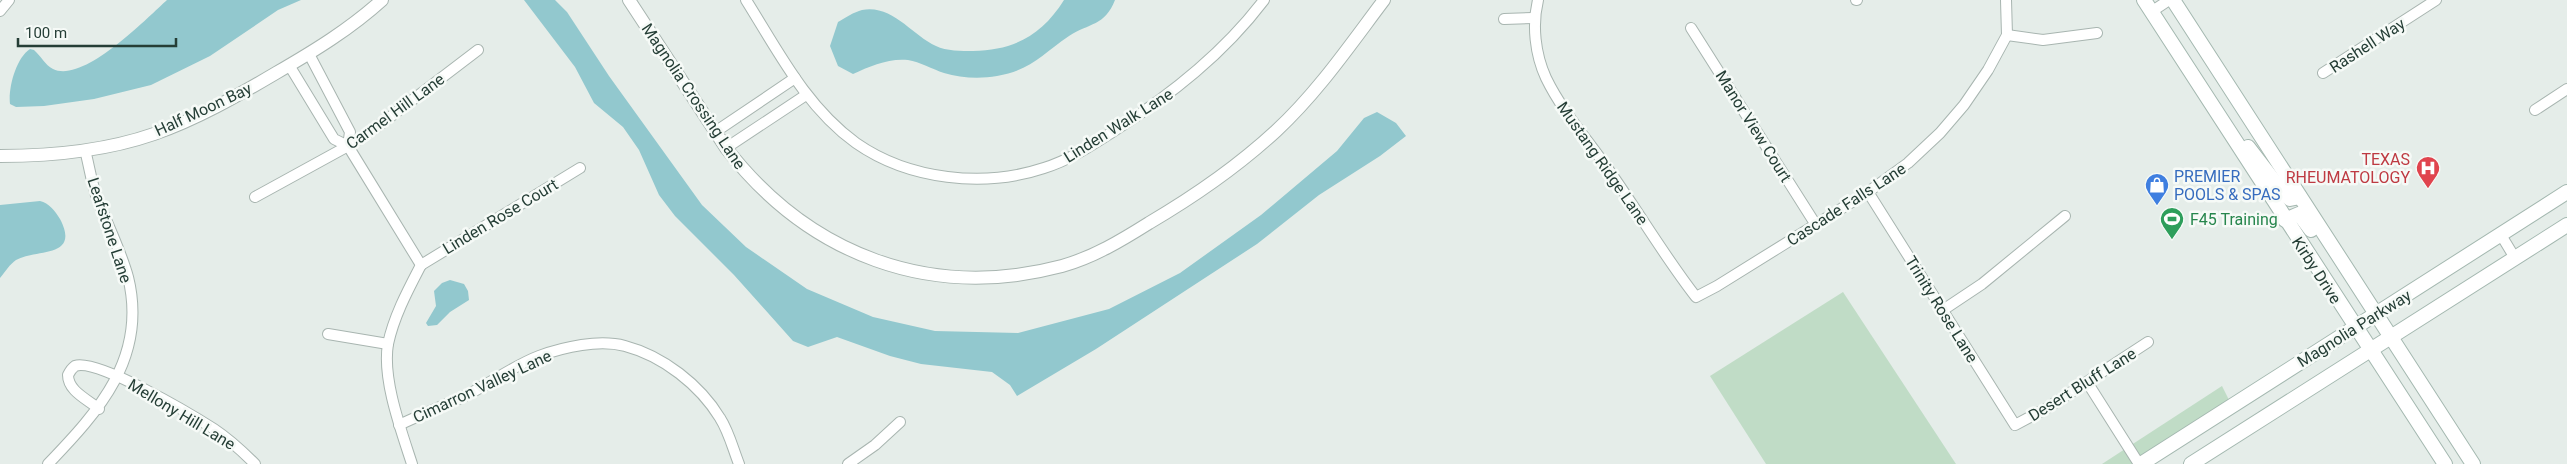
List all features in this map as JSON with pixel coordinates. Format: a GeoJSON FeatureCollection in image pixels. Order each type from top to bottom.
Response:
{"type":"FeatureCollection","features":[{"type":"Feature","properties":{"kind":"main road","name":"Kirby Drive"},"geometry":{"type":"LineString","coordinates":[[2171,0],[2473,464]]}},
{"type":"Feature","properties":{"kind":"main road","name":"Kirby Drive"},"geometry":{"type":"LineString","coordinates":[[2147,6],[2354,328],[2444,464]]}},
{"type":"Feature","properties":{"kind":"main road"},"geometry":{"type":"LineString","coordinates":[[2226,129],[2247,146],[2290,199],[2300,196]]}},
{"type":"Feature","properties":{"kind":"main road","name":"Magnolia Parkway"},"geometry":{"type":"LineString","coordinates":[[2140,464],[2567,192]]}},
{"type":"Feature","properties":{"kind":"main road"},"geometry":{"type":"LineString","coordinates":[[2285,220],[2299,214],[2339,269],[2352,277]]}},
{"type":"Feature","properties":{"kind":"main road","name":"Magnolia Parkway"},"geometry":{"type":"LineString","coordinates":[[2191,464],[2567,225]]}},
{"type":"Feature","properties":{"kind":"street"},"geometry":{"type":"LineString","coordinates":[[0,11],[9,0]]}},
{"type":"Feature","properties":{"kind":"street","name":"Half Moon Bay"},"geometry":{"type":"LineString","coordinates":[[0,156],[41,156],[85,150],[152,134],[181,123],[213,108],[309,54],[346,30],[382,0]]}},
{"type":"Feature","properties":{"kind":"street","name":"Magnolia Crossing Lane"},"geometry":{"type":"LineString","coordinates":[[629,0],[726,148],[742,169],[783,209],[831,241],[862,256],[916,272],[961,278],[1008,277],[1063,265],[1104,250],[1187,201],[1231,170],[1277,130],[1320,86],[1384,0]]}},
{"type":"Feature","properties":{"kind":"street","name":"Linden Walk Lane"},"geometry":{"type":"LineString","coordinates":[[746,0],[806,95],[856,143],[881,157],[908,168],[935,175],[970,180],[1021,174],[1045,168],[1080,152],[1153,106],[1202,68],[1259,2]]}},
{"type":"Feature","properties":{"kind":"street"},"geometry":{"type":"LineString","coordinates":[[1504,19],[1533,18],[1538,0]]}},
{"type":"Feature","properties":{"kind":"street"},"geometry":{"type":"LineString","coordinates":[[2006,0],[2007,36],[2043,40],[2097,33]]}},
{"type":"Feature","properties":{"kind":"street"},"geometry":{"type":"LineString","coordinates":[[2147,6],[2171,0]]}},
{"type":"Feature","properties":{"kind":"street","name":"Rashell Way"},"geometry":{"type":"LineString","coordinates":[[2323,73],[2436,0]]}},
{"type":"Feature","properties":{"kind":"street","name":"Mustang Ridge Lane"},"geometry":{"type":"LineString","coordinates":[[1533,18],[1537,50],[1546,77],[1562,107],[1608,168],[1696,297]]}},
{"type":"Feature","properties":{"kind":"street","name":"Manor View Court"},"geometry":{"type":"LineString","coordinates":[[1691,28],[1816,225]]}},
{"type":"Feature","properties":{"kind":"street","name":"Cascade Falls Lane"},"geometry":{"type":"LineString","coordinates":[[1696,297],[1816,225],[1868,192],[1908,163],[1940,133],[1964,105],[1988,70],[2007,36]]}},
{"type":"Feature","properties":{"kind":"street","name":"Carmel Hill Lane"},"geometry":{"type":"LineString","coordinates":[[255,197],[348,146],[377,127],[478,50]]}},
{"type":"Feature","properties":{"kind":"street"},"geometry":{"type":"LineString","coordinates":[[309,54],[350,132],[348,146]]}},
{"type":"Feature","properties":{"kind":"street"},"geometry":{"type":"LineString","coordinates":[[290,65],[334,139],[348,146],[420,265],[402,304],[388,344],[390,387],[399,425],[412,464]]}},
{"type":"Feature","properties":{"kind":"street"},"geometry":{"type":"LineString","coordinates":[[715,132],[795,78]]}},
{"type":"Feature","properties":{"kind":"street"},"geometry":{"type":"LineString","coordinates":[[2534,110],[2567,89]]}},
{"type":"Feature","properties":{"kind":"street"},"geometry":{"type":"LineString","coordinates":[[726,148],[806,95]]}},
{"type":"Feature","properties":{"kind":"street","name":"Leafstone Lane"},"geometry":{"type":"LineString","coordinates":[[48,464],[99,408],[118,376],[129,337],[131,296],[123,260],[96,193],[85,150]]}},
{"type":"Feature","properties":{"kind":"street","name":"Linden Rose Court"},"geometry":{"type":"LineString","coordinates":[[420,265],[580,168]]}},
{"type":"Feature","properties":{"kind":"street","name":"Trinity Rose Lane"},"geometry":{"type":"LineString","coordinates":[[1868,192],[2015,426]]}},
{"type":"Feature","properties":{"kind":"street"},"geometry":{"type":"LineString","coordinates":[[1943,310],[1982,284],[2065,216]]}},
{"type":"Feature","properties":{"kind":"street"},"geometry":{"type":"LineString","coordinates":[[2501,235],[2515,258]]}},
{"type":"Feature","properties":{"kind":"street"},"geometry":{"type":"LineString","coordinates":[[328,334],[388,344]]}},
{"type":"Feature","properties":{"kind":"street","name":"Desert Bluff Lane"},"geometry":{"type":"LineString","coordinates":[[2015,426],[2148,342]]}},
{"type":"Feature","properties":{"kind":"street","name":"Cimarron Valley Lane"},"geometry":{"type":"LineString","coordinates":[[399,425],[469,394],[538,356],[568,348],[601,343],[624,346],[650,355],[686,379],[713,407],[722,420],[739,464]]}},
{"type":"Feature","properties":{"kind":"street","name":"Mellony Hill Lane"},"geometry":{"type":"LineString","coordinates":[[99,408],[72,388],[68,382],[68,374],[75,367],[82,365],[118,376],[172,404],[214,430],[240,449],[255,464]]}},
{"type":"Feature","properties":{"kind":"street"},"geometry":{"type":"LineString","coordinates":[[2087,382],[2140,464]]}},
{"type":"Feature","properties":{"kind":"street"},"geometry":{"type":"LineString","coordinates":[[848,464],[875,446],[900,422]]}},
{"type":"Feature","properties":{"kind":"green space"},"geometry":{"type":"Polygon","coordinates":[[[1843,292],[1956,464],[1766,464],[1710,376],[1843,292]]]}},
{"type":"Feature","properties":{"kind":"green space"},"geometry":{"type":"Polygon","coordinates":[[[2222,386],[2231,404],[2139,464],[2102,464],[2222,386]]]}},
{"type":"Feature","properties":{"kind":"water"},"geometry":{"type":"Polygon","coordinates":[[[167,0],[301,0],[278,10],[210,56],[151,85],[94,99],[44,106],[16,107],[10,104],[10,90],[14,74],[21,59],[30,49],[34,50],[53,69],[66,71],[81,67],[97,59],[130,34],[167,0]]]}},
{"type":"Feature","properties":{"kind":"water"},"geometry":{"type":"Polygon","coordinates":[[[524,0],[555,0],[567,12],[609,76],[702,205],[746,247],[807,289],[873,317],[935,331],[1018,333],[1109,309],[1180,273],[1261,215],[1337,151],[1364,118],[1377,112],[1396,123],[1406,136],[1380,156],[1319,195],[1257,244],[1096,349],[1017,396],[1010,385],[992,372],[921,364],[890,356],[837,337],[808,347],[793,341],[734,275],[675,216],[659,195],[639,150],[623,127],[594,103],[575,67],[524,0]]]}},
{"type":"Feature","properties":{"kind":"water"},"geometry":{"type":"Polygon","coordinates":[[[1064,0],[1115,0],[1106,15],[1096,23],[1069,36],[1036,61],[1019,70],[997,76],[977,78],[957,76],[908,60],[880,63],[853,74],[838,66],[830,46],[838,22],[859,11],[873,9],[892,16],[940,48],[973,51],[1002,48],[1014,44],[1037,31],[1046,23],[1064,0]]]}},
{"type":"Feature","properties":{"kind":"water"},"geometry":{"type":"Polygon","coordinates":[[[40,201],[49,205],[60,219],[65,232],[65,241],[60,247],[53,250],[16,260],[0,278],[0,205],[40,201]]]}},
{"type":"Feature","properties":{"kind":"water"},"geometry":{"type":"Polygon","coordinates":[[[450,280],[464,284],[468,291],[469,300],[450,312],[437,325],[428,326],[426,323],[436,306],[434,291],[442,283],[450,280]]]}},
{"type":"Feature","properties":{"kind":"place","name":"TEXAS RHEUMATOLOGY"},"geometry":{"type":"Point","coordinates":[2428,189]}},
{"type":"Feature","properties":{"kind":"place","name":"PREMIER POOLS & SPAS"},"geometry":{"type":"Point","coordinates":[2157,206]}},
{"type":"Feature","properties":{"kind":"place","name":"F45 Training"},"geometry":{"type":"Point","coordinates":[2172,240]}}]}
